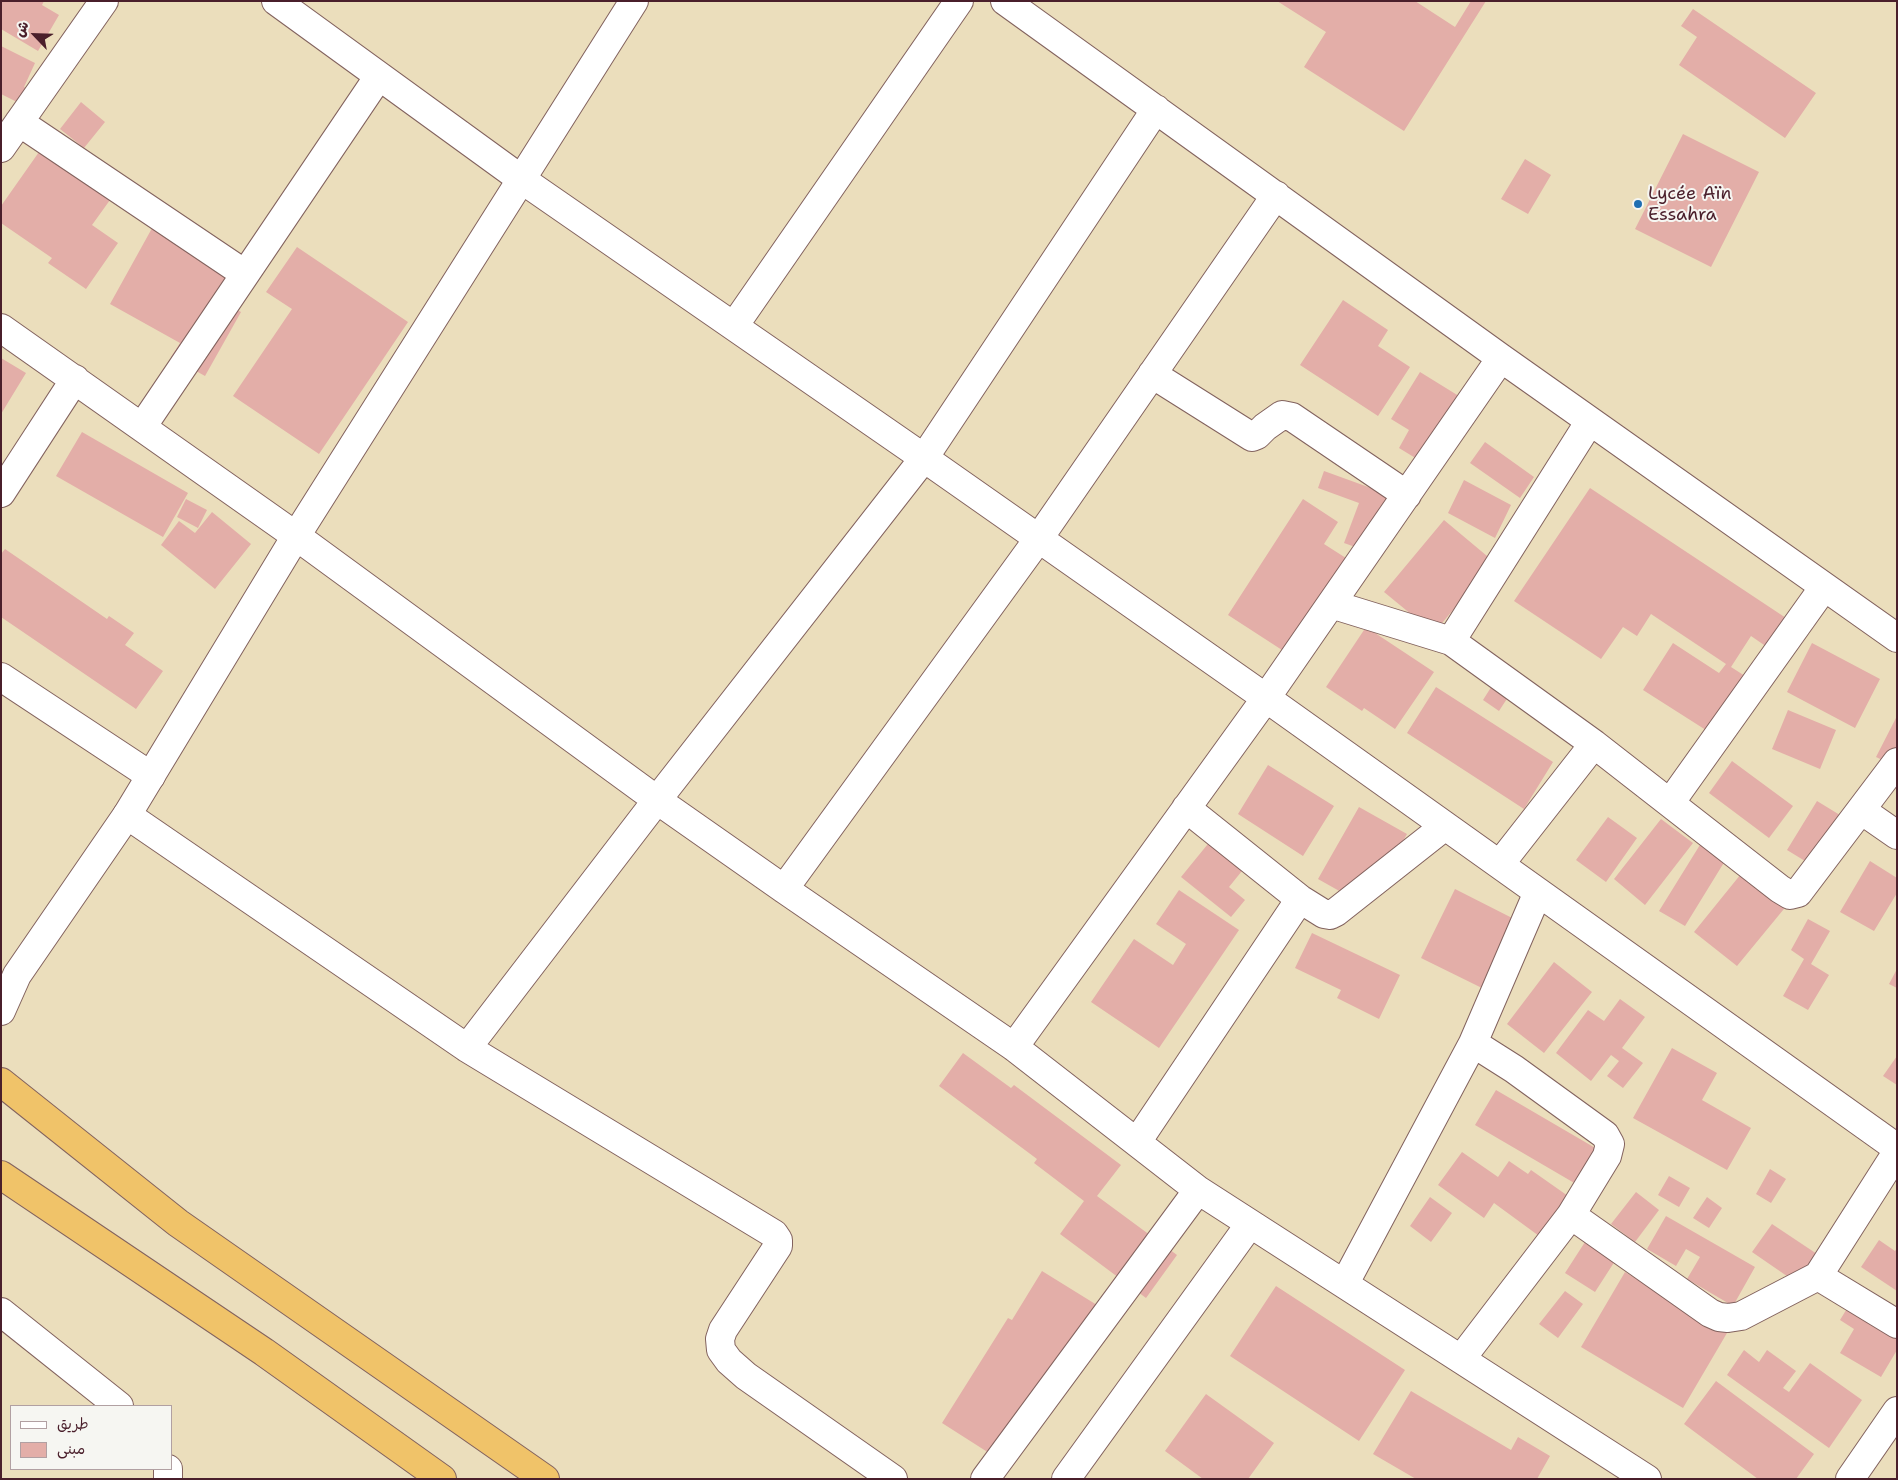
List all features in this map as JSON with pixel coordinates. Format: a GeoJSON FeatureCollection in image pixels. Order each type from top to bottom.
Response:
{"type":"FeatureCollection","features":[{"type":"Feature","properties":{"kind":"highway"},"geometry":{"type":"LineString","coordinates":[[1,1082],[178,1222],[545,1479]]}},
{"type":"Feature","properties":{"kind":"highway"},"geometry":{"type":"LineString","coordinates":[[1,1175],[264,1352],[442,1479]]}},
{"type":"Feature","properties":{"kind":"street"},"geometry":{"type":"LineString","coordinates":[[1,148],[104,1]]}},
{"type":"Feature","properties":{"kind":"street"},"geometry":{"type":"LineString","coordinates":[[276,1],[521,179],[1039,538],[1897,1148]]}},
{"type":"Feature","properties":{"kind":"street"},"geometry":{"type":"LineString","coordinates":[[1,1011],[9,978],[127,815],[296,536],[634,1]]}},
{"type":"Feature","properties":{"kind":"street"},"geometry":{"type":"LineString","coordinates":[[734,326],[959,1]]}},
{"type":"Feature","properties":{"kind":"street"},"geometry":{"type":"LineString","coordinates":[[1005,1],[1501,358],[1897,638]]}},
{"type":"Feature","properties":{"kind":"street"},"geometry":{"type":"LineString","coordinates":[[142,427],[379,76]]}},
{"type":"Feature","properties":{"kind":"street"},"geometry":{"type":"LineString","coordinates":[[467,1048],[657,800],[924,458],[1156,109]]}},
{"type":"Feature","properties":{"kind":"street"},"geometry":{"type":"LineString","coordinates":[[19,122],[245,274]]}},
{"type":"Feature","properties":{"kind":"street"},"geometry":{"type":"LineString","coordinates":[[784,889],[1039,538],[1276,195]]}},
{"type":"Feature","properties":{"kind":"street"},"geometry":{"type":"LineString","coordinates":[[1,328],[296,536],[657,800],[1014,1047],[1198,1190],[1647,1479]]}},
{"type":"Feature","properties":{"kind":"street"},"geometry":{"type":"LineString","coordinates":[[1014,1047],[1266,698],[1501,358]]}},
{"type":"Feature","properties":{"kind":"street"},"geometry":{"type":"LineString","coordinates":[[1152,374],[1252,437],[1282,415],[1292,417],[1407,494]]}},
{"type":"Feature","properties":{"kind":"street"},"geometry":{"type":"LineString","coordinates":[[1,494],[75,380]]}},
{"type":"Feature","properties":{"kind":"street"},"geometry":{"type":"LineString","coordinates":[[1451,641],[1590,421]]}},
{"type":"Feature","properties":{"kind":"street"},"geometry":{"type":"LineString","coordinates":[[1670,804],[1824,587]]}},
{"type":"Feature","properties":{"kind":"street"},"geometry":{"type":"LineString","coordinates":[[1331,604],[1451,641],[1594,744],[1780,890],[1790,895],[1798,893],[1897,762]]}},
{"type":"Feature","properties":{"kind":"street"},"geometry":{"type":"LineString","coordinates":[[1,677],[151,776]]}},
{"type":"Feature","properties":{"kind":"street"},"geometry":{"type":"LineString","coordinates":[[1500,864],[1594,744]]}},
{"type":"Feature","properties":{"kind":"street"},"geometry":{"type":"LineString","coordinates":[[1186,808],[1300,899],[1324,914],[1330,915],[1445,826]]}},
{"type":"Feature","properties":{"kind":"street"},"geometry":{"type":"LineString","coordinates":[[1861,810],[1897,835]]}},
{"type":"Feature","properties":{"kind":"street"},"geometry":{"type":"LineString","coordinates":[[127,815],[467,1048],[774,1234],[778,1240],[778,1246],[723,1330],[720,1339],[721,1350],[729,1361],[746,1376],[893,1479]]}},
{"type":"Feature","properties":{"kind":"street"},"geometry":{"type":"LineString","coordinates":[[1345,1283],[1473,1043],[1538,892]]}},
{"type":"Feature","properties":{"kind":"street"},"geometry":{"type":"LineString","coordinates":[[1137,1142],[1300,899]]}},
{"type":"Feature","properties":{"kind":"street"},"geometry":{"type":"LineString","coordinates":[[1461,1359],[1571,1216],[1608,1156],[1610,1144],[1605,1135],[1514,1069],[1473,1043]]}},
{"type":"Feature","properties":{"kind":"street"},"geometry":{"type":"LineString","coordinates":[[1571,1216],[1710,1314],[1718,1318],[1741,1316],[1818,1276],[1897,1152]]}},
{"type":"Feature","properties":{"kind":"street"},"geometry":{"type":"LineString","coordinates":[[985,1479],[1198,1190]]}},
{"type":"Feature","properties":{"kind":"street"},"geometry":{"type":"LineString","coordinates":[[1066,1479],[1250,1224]]}},
{"type":"Feature","properties":{"kind":"street"},"geometry":{"type":"LineString","coordinates":[[1818,1276],[1897,1324]]}},
{"type":"Feature","properties":{"kind":"street"},"geometry":{"type":"LineString","coordinates":[[1,1312],[118,1405]]}},
{"type":"Feature","properties":{"kind":"street"},"geometry":{"type":"LineString","coordinates":[[1850,1479],[1897,1410]]}},
{"type":"Feature","properties":{"kind":"building"},"geometry":{"type":"Polygon","coordinates":[[[1,1],[44,1],[42,5],[59,15],[38,51],[1,29],[1,1]]]}},
{"type":"Feature","properties":{"kind":"building"},"geometry":{"type":"Polygon","coordinates":[[[1277,1],[1415,1],[1455,27],[1471,1],[1486,1],[1404,131],[1304,67],[1326,32],[1277,1]]]}},
{"type":"Feature","properties":{"kind":"building"},"geometry":{"type":"Polygon","coordinates":[[[1693,9],[1816,93],[1785,138],[1679,65],[1697,37],[1681,26],[1693,9]]]}},
{"type":"Feature","properties":{"kind":"building"},"geometry":{"type":"Polygon","coordinates":[[[1,46],[35,63],[24,87],[41,95],[33,110],[1,94],[1,46]]]}},
{"type":"Feature","properties":{"kind":"building"},"geometry":{"type":"Polygon","coordinates":[[[81,102],[105,122],[84,148],[60,129],[81,102]]]}},
{"type":"Feature","properties":{"kind":"building"},"geometry":{"type":"Polygon","coordinates":[[[1683,134],[1759,172],[1711,267],[1635,229],[1683,134]]]}},
{"type":"Feature","properties":{"kind":"building"},"geometry":{"type":"Polygon","coordinates":[[[39,152],[110,200],[92,225],[118,243],[86,289],[48,263],[52,258],[1,223],[1,206],[39,152]]]}},
{"type":"Feature","properties":{"kind":"building"},"geometry":{"type":"Polygon","coordinates":[[[1525,159],[1551,175],[1528,214],[1501,199],[1525,159]]]}},
{"type":"Feature","properties":{"kind":"building"},"geometry":{"type":"Polygon","coordinates":[[[156,221],[239,267],[220,301],[241,312],[205,376],[171,357],[180,343],[110,304],[156,221]]]}},
{"type":"Feature","properties":{"kind":"building"},"geometry":{"type":"Polygon","coordinates":[[[297,247],[408,322],[319,454],[233,396],[292,309],[266,292],[297,247]]]}},
{"type":"Feature","properties":{"kind":"building"},"geometry":{"type":"Polygon","coordinates":[[[1343,300],[1388,330],[1378,346],[1410,367],[1378,416],[1300,365],[1343,300]]]}},
{"type":"Feature","properties":{"kind":"building"},"geometry":{"type":"Polygon","coordinates":[[[1,358],[26,373],[1,414],[1,358]]]}},
{"type":"Feature","properties":{"kind":"building"},"geometry":{"type":"Polygon","coordinates":[[[1420,372],[1475,406],[1435,470],[1399,448],[1409,430],[1391,419],[1420,372]]]}},
{"type":"Feature","properties":{"kind":"building"},"geometry":{"type":"Polygon","coordinates":[[[82,432],[188,493],[163,537],[56,476],[82,432]]]}},
{"type":"Feature","properties":{"kind":"building"},"geometry":{"type":"Polygon","coordinates":[[[1485,442],[1534,477],[1520,498],[1470,463],[1485,442]]]}},
{"type":"Feature","properties":{"kind":"building"},"geometry":{"type":"Polygon","coordinates":[[[1324,471],[1393,496],[1372,553],[1344,543],[1359,503],[1318,488],[1324,471]]]}},
{"type":"Feature","properties":{"kind":"building"},"geometry":{"type":"Polygon","coordinates":[[[1464,480],[1511,505],[1495,538],[1448,513],[1464,480]]]}},
{"type":"Feature","properties":{"kind":"building"},"geometry":{"type":"Polygon","coordinates":[[[1590,488],[1786,618],[1767,647],[1751,636],[1731,667],[1745,676],[1709,732],[1643,690],[1673,643],[1719,673],[1726,664],[1651,614],[1637,636],[1623,627],[1601,659],[1514,601],[1590,488]]]}},
{"type":"Feature","properties":{"kind":"building"},"geometry":{"type":"Polygon","coordinates":[[[186,499],[207,510],[198,528],[177,517],[186,499]]]}},
{"type":"Feature","properties":{"kind":"building"},"geometry":{"type":"Polygon","coordinates":[[[1303,499],[1338,522],[1324,544],[1360,567],[1299,661],[1228,615],[1303,499]]]}},
{"type":"Feature","properties":{"kind":"building"},"geometry":{"type":"Polygon","coordinates":[[[212,512],[251,544],[215,589],[161,545],[179,521],[195,533],[212,512]]]}},
{"type":"Feature","properties":{"kind":"building"},"geometry":{"type":"Polygon","coordinates":[[[1444,520],[1493,561],[1434,633],[1384,592],[1444,520]]]}},
{"type":"Feature","properties":{"kind":"building"},"geometry":{"type":"Polygon","coordinates":[[[5,549],[107,619],[109,616],[134,633],[125,645],[163,671],[136,709],[1,617],[1,554],[5,549]]]}},
{"type":"Feature","properties":{"kind":"building"},"geometry":{"type":"Polygon","coordinates":[[[1366,627],[1434,672],[1395,729],[1364,708],[1362,711],[1326,687],[1366,627]]]}},
{"type":"Feature","properties":{"kind":"building"},"geometry":{"type":"Polygon","coordinates":[[[1812,643],[1880,679],[1855,728],[1787,692],[1812,643]]]}},
{"type":"Feature","properties":{"kind":"building"},"geometry":{"type":"Polygon","coordinates":[[[1495,681],[1512,691],[1499,711],[1483,700],[1495,681]]]}},
{"type":"Feature","properties":{"kind":"building"},"geometry":{"type":"Polygon","coordinates":[[[1436,687],[1553,762],[1524,809],[1407,733],[1436,687]]]}},
{"type":"Feature","properties":{"kind":"building"},"geometry":{"type":"Polygon","coordinates":[[[1788,710],[1836,730],[1820,769],[1772,749],[1788,710]]]}},
{"type":"Feature","properties":{"kind":"building"},"geometry":{"type":"Polygon","coordinates":[[[1897,716],[1897,767],[1876,757],[1897,716]]]}},
{"type":"Feature","properties":{"kind":"building"},"geometry":{"type":"Polygon","coordinates":[[[1732,761],[1793,806],[1769,838],[1709,793],[1732,761]]]}},
{"type":"Feature","properties":{"kind":"building"},"geometry":{"type":"Polygon","coordinates":[[[1268,765],[1334,806],[1303,856],[1238,814],[1268,765]]]}},
{"type":"Feature","properties":{"kind":"building"},"geometry":{"type":"Polygon","coordinates":[[[1817,801],[1853,823],[1823,872],[1787,850],[1817,801]]]}},
{"type":"Feature","properties":{"kind":"building"},"geometry":{"type":"Polygon","coordinates":[[[1359,807],[1407,834],[1366,906],[1318,879],[1359,807]]]}},
{"type":"Feature","properties":{"kind":"building"},"geometry":{"type":"Polygon","coordinates":[[[1608,817],[1637,838],[1606,882],[1576,860],[1608,817]]]}},
{"type":"Feature","properties":{"kind":"building"},"geometry":{"type":"Polygon","coordinates":[[[1661,819],[1693,843],[1645,905],[1614,879],[1661,819]]]}},
{"type":"Feature","properties":{"kind":"building"},"geometry":{"type":"Polygon","coordinates":[[[1216,834],[1250,861],[1229,887],[1245,900],[1231,917],[1181,877],[1216,834]]]}},
{"type":"Feature","properties":{"kind":"building"},"geometry":{"type":"Polygon","coordinates":[[[1703,840],[1728,856],[1685,926],[1659,911],[1703,840]]]}},
{"type":"Feature","properties":{"kind":"building"},"geometry":{"type":"Polygon","coordinates":[[[1870,861],[1897,878],[1897,893],[1874,931],[1840,912],[1870,861]]]}},
{"type":"Feature","properties":{"kind":"building"},"geometry":{"type":"Polygon","coordinates":[[[1745,869],[1788,904],[1737,966],[1694,932],[1745,869]]]}},
{"type":"Feature","properties":{"kind":"building"},"geometry":{"type":"Polygon","coordinates":[[[1455,889],[1520,922],[1486,990],[1421,958],[1455,889]]]}},
{"type":"Feature","properties":{"kind":"building"},"geometry":{"type":"Polygon","coordinates":[[[1179,890],[1239,930],[1159,1048],[1091,1002],[1134,939],[1173,965],[1186,944],[1156,924],[1179,890]]]}},
{"type":"Feature","properties":{"kind":"building"},"geometry":{"type":"Polygon","coordinates":[[[1808,919],[1830,931],[1811,964],[1829,975],[1808,1010],[1783,996],[1804,959],[1791,950],[1808,919]]]}},
{"type":"Feature","properties":{"kind":"building"},"geometry":{"type":"Polygon","coordinates":[[[1312,933],[1400,975],[1379,1019],[1337,998],[1341,990],[1295,968],[1312,933]]]}},
{"type":"Feature","properties":{"kind":"building"},"geometry":{"type":"Polygon","coordinates":[[[1554,962],[1592,992],[1544,1053],[1507,1024],[1554,962]]]}},
{"type":"Feature","properties":{"kind":"building"},"geometry":{"type":"Polygon","coordinates":[[[1897,969],[1897,988],[1889,984],[1897,969]]]}},
{"type":"Feature","properties":{"kind":"building"},"geometry":{"type":"Polygon","coordinates":[[[1620,999],[1645,1017],[1622,1048],[1643,1063],[1623,1088],[1607,1076],[1619,1061],[1611,1055],[1591,1081],[1556,1053],[1588,1010],[1604,1021],[1620,999]]]}},
{"type":"Feature","properties":{"kind":"building"},"geometry":{"type":"Polygon","coordinates":[[[1672,1048],[1717,1073],[1702,1100],[1751,1128],[1727,1170],[1633,1118],[1672,1048]]]}},
{"type":"Feature","properties":{"kind":"building"},"geometry":{"type":"Polygon","coordinates":[[[963,1053],[1011,1088],[1014,1085],[1121,1165],[1097,1196],[1177,1255],[1146,1298],[1060,1234],[1084,1201],[1034,1163],[1037,1159],[939,1086],[963,1053]]]}},
{"type":"Feature","properties":{"kind":"building"},"geometry":{"type":"Polygon","coordinates":[[[1897,1056],[1897,1085],[1883,1076],[1897,1056]]]}},
{"type":"Feature","properties":{"kind":"building"},"geometry":{"type":"Polygon","coordinates":[[[1496,1090],[1609,1156],[1588,1191],[1475,1125],[1496,1090]]]}},
{"type":"Feature","properties":{"kind":"building"},"geometry":{"type":"Polygon","coordinates":[[[1462,1152],[1498,1177],[1509,1161],[1528,1174],[1531,1170],[1578,1203],[1550,1244],[1494,1203],[1484,1218],[1438,1185],[1462,1152]]]}},
{"type":"Feature","properties":{"kind":"building"},"geometry":{"type":"Polygon","coordinates":[[[1770,1169],[1786,1179],[1771,1203],[1756,1194],[1770,1169]]]}},
{"type":"Feature","properties":{"kind":"building"},"geometry":{"type":"Polygon","coordinates":[[[1669,1176],[1690,1188],[1679,1207],[1658,1195],[1669,1176]]]}},
{"type":"Feature","properties":{"kind":"building"},"geometry":{"type":"Polygon","coordinates":[[[1636,1192],[1659,1210],[1635,1242],[1611,1224],[1636,1192]]]}},
{"type":"Feature","properties":{"kind":"building"},"geometry":{"type":"Polygon","coordinates":[[[1430,1197],[1452,1213],[1431,1242],[1410,1226],[1430,1197]]]}},
{"type":"Feature","properties":{"kind":"building"},"geometry":{"type":"Polygon","coordinates":[[[1707,1197],[1722,1208],[1709,1228],[1693,1218],[1707,1197]]]}},
{"type":"Feature","properties":{"kind":"building"},"geometry":{"type":"Polygon","coordinates":[[[1666,1216],[1755,1267],[1733,1306],[1687,1279],[1700,1257],[1686,1249],[1676,1266],[1647,1249],[1666,1216]]]}},
{"type":"Feature","properties":{"kind":"building"},"geometry":{"type":"Polygon","coordinates":[[[1772,1224],[1817,1254],[1797,1283],[1752,1252],[1772,1224]]]}},
{"type":"Feature","properties":{"kind":"building"},"geometry":{"type":"Polygon","coordinates":[[[1879,1240],[1895,1251],[1897,1248],[1897,1291],[1861,1267],[1879,1240]]]}},
{"type":"Feature","properties":{"kind":"building"},"geometry":{"type":"Polygon","coordinates":[[[1585,1242],[1615,1261],[1595,1292],[1565,1273],[1585,1242]]]}},
{"type":"Feature","properties":{"kind":"building"},"geometry":{"type":"Polygon","coordinates":[[[1042,1271],[1105,1310],[1000,1460],[942,1423],[1008,1318],[1012,1320],[1042,1271]]]}},
{"type":"Feature","properties":{"kind":"building"},"geometry":{"type":"Polygon","coordinates":[[[1625,1272],[1727,1333],[1683,1408],[1581,1347],[1625,1272]]]}},
{"type":"Feature","properties":{"kind":"building"},"geometry":{"type":"Polygon","coordinates":[[[1276,1286],[1405,1370],[1359,1441],[1230,1356],[1276,1286]]]}},
{"type":"Feature","properties":{"kind":"building"},"geometry":{"type":"Polygon","coordinates":[[[1565,1291],[1583,1304],[1558,1338],[1539,1324],[1565,1291]]]}},
{"type":"Feature","properties":{"kind":"building"},"geometry":{"type":"Polygon","coordinates":[[[1851,1302],[1897,1329],[1897,1350],[1881,1377],[1840,1353],[1854,1329],[1840,1320],[1851,1302]]]}},
{"type":"Feature","properties":{"kind":"building"},"geometry":{"type":"Polygon","coordinates":[[[1744,1350],[1759,1362],[1767,1350],[1796,1371],[1783,1388],[1789,1392],[1810,1363],[1862,1400],[1829,1448],[1727,1375],[1744,1350]]]}},
{"type":"Feature","properties":{"kind":"building"},"geometry":{"type":"Polygon","coordinates":[[[1716,1381],[1814,1454],[1796,1479],[1758,1479],[1684,1424],[1716,1381]]]}},
{"type":"Feature","properties":{"kind":"building"},"geometry":{"type":"Polygon","coordinates":[[[1411,1391],[1511,1450],[1518,1437],[1550,1456],[1537,1479],[1416,1479],[1373,1454],[1411,1391]]]}},
{"type":"Feature","properties":{"kind":"building"},"geometry":{"type":"Polygon","coordinates":[[[1206,1394],[1274,1443],[1248,1479],[1203,1479],[1165,1451],[1206,1394]]]}},
{"type":"Feature","properties":{"kind":"place","name":"Lycée Aïn Essahra"},"geometry":{"type":"Point","coordinates":[1638,204]}}]}
